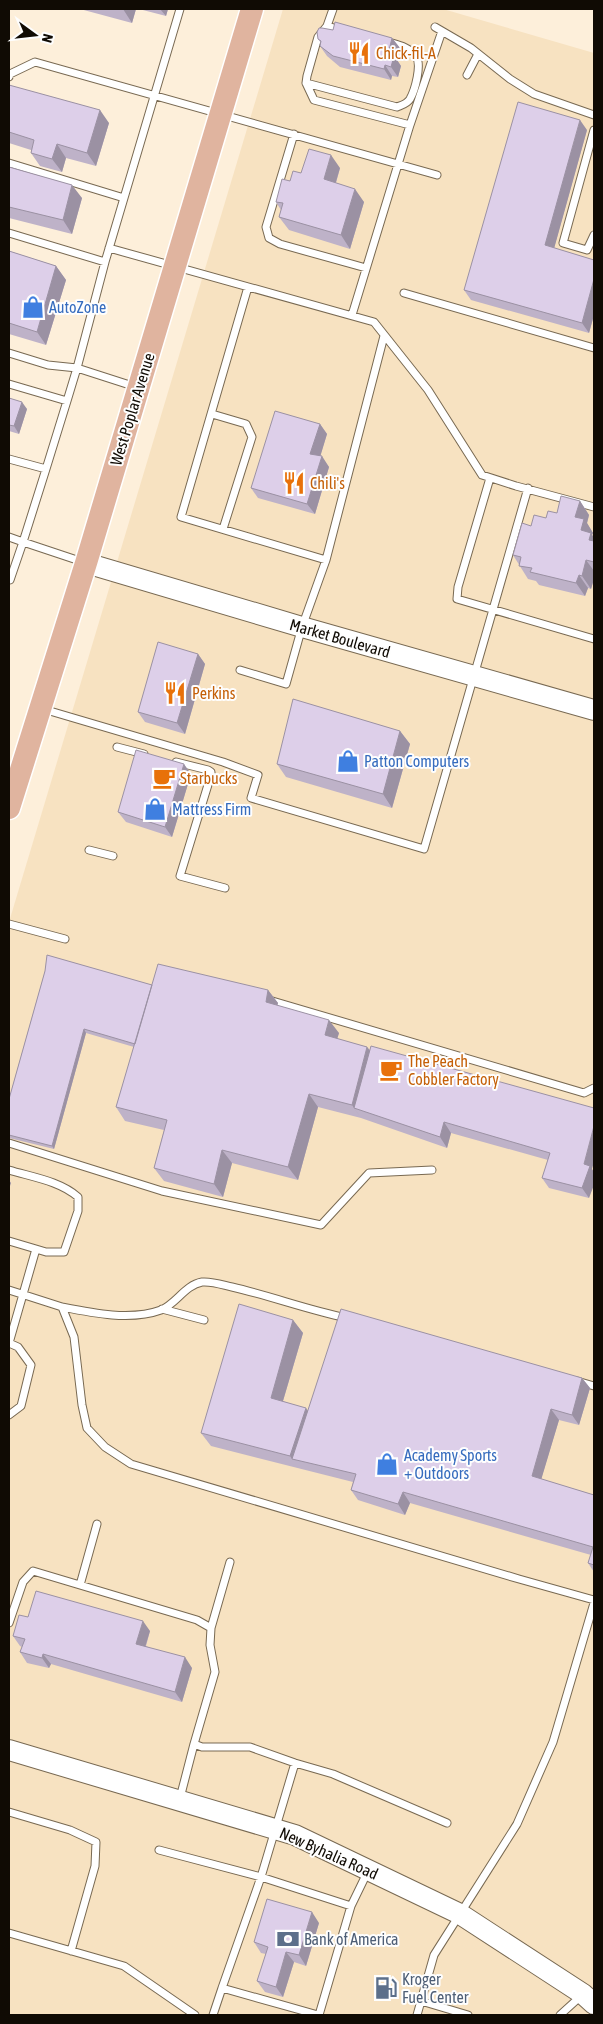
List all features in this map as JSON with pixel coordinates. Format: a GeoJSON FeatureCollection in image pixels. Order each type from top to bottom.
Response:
{"type":"FeatureCollection","features":[{"type":"Feature","properties":{"kind":"main road","name":"West Poplar Avenue"},"geometry":{"type":"LineString","coordinates":[[10,802],[86,563],[252,9]]}},
{"type":"Feature","properties":{"kind":"main road","name":"Market Boulevard"},"geometry":{"type":"LineString","coordinates":[[86,563],[594,710]]}},
{"type":"Feature","properties":{"kind":"main road","name":"New Byhalia Road"},"geometry":{"type":"LineString","coordinates":[[9,1750],[295,1835],[460,1914],[588,1999]]}},
{"type":"Feature","properties":{"kind":"lane"},"geometry":{"type":"LineString","coordinates":[[9,582],[77,368],[109,248],[180,9]]}},
{"type":"Feature","properties":{"kind":"lane"},"geometry":{"type":"LineString","coordinates":[[333,9],[327,26],[318,38],[306,83],[314,100],[410,125]]}},
{"type":"Feature","properties":{"kind":"lane"},"geometry":{"type":"LineString","coordinates":[[327,26],[346,31]]}},
{"type":"Feature","properties":{"kind":"lane"},"geometry":{"type":"LineString","coordinates":[[434,27],[478,54],[510,79],[534,94],[594,115]]}},
{"type":"Feature","properties":{"kind":"lane"},"geometry":{"type":"LineString","coordinates":[[352,315],[410,125],[442,31]]}},
{"type":"Feature","properties":{"kind":"lane"},"geometry":{"type":"LineString","coordinates":[[306,83],[397,107],[405,104],[410,99],[418,73],[418,60],[410,50],[384,41]]}},
{"type":"Feature","properties":{"kind":"lane"},"geometry":{"type":"LineString","coordinates":[[467,75],[478,54]]}},
{"type":"Feature","properties":{"kind":"lane"},"geometry":{"type":"LineString","coordinates":[[9,77],[10,74],[35,62],[437,175]]}},
{"type":"Feature","properties":{"kind":"lane"},"geometry":{"type":"LineString","coordinates":[[594,130],[563,243],[587,250],[594,235]]}},
{"type":"Feature","properties":{"kind":"lane"},"geometry":{"type":"LineString","coordinates":[[294,134],[266,227],[269,238],[280,244],[366,268]]}},
{"type":"Feature","properties":{"kind":"lane"},"geometry":{"type":"LineString","coordinates":[[9,162],[124,198]]}},
{"type":"Feature","properties":{"kind":"lane"},"geometry":{"type":"LineString","coordinates":[[9,233],[105,262]]}},
{"type":"Feature","properties":{"kind":"lane"},"geometry":{"type":"LineString","coordinates":[[109,248],[374,322],[428,390],[482,475],[594,507]]}},
{"type":"Feature","properties":{"kind":"lane"},"geometry":{"type":"LineString","coordinates":[[248,286],[181,517],[326,560]]}},
{"type":"Feature","properties":{"kind":"lane"},"geometry":{"type":"LineString","coordinates":[[404,293],[594,348]]}},
{"type":"Feature","properties":{"kind":"lane"},"geometry":{"type":"LineString","coordinates":[[240,670],[286,684],[302,627],[326,560],[384,336]]}},
{"type":"Feature","properties":{"kind":"lane"},"geometry":{"type":"LineString","coordinates":[[9,353],[48,365],[77,368],[138,388]]}},
{"type":"Feature","properties":{"kind":"lane"},"geometry":{"type":"LineString","coordinates":[[9,384],[66,401]]}},
{"type":"Feature","properties":{"kind":"lane"},"geometry":{"type":"LineString","coordinates":[[212,414],[246,424],[252,437],[223,530]]}},
{"type":"Feature","properties":{"kind":"lane"},"geometry":{"type":"LineString","coordinates":[[9,459],[46,469]]}},
{"type":"Feature","properties":{"kind":"lane"},"geometry":{"type":"LineString","coordinates":[[490,478],[456,599],[594,639]]}},
{"type":"Feature","properties":{"kind":"lane"},"geometry":{"type":"LineString","coordinates":[[40,708],[223,762],[258,775],[251,798],[424,849],[528,488]]}},
{"type":"Feature","properties":{"kind":"lane"},"geometry":{"type":"LineString","coordinates":[[9,538],[86,563]]}},
{"type":"Feature","properties":{"kind":"lane"},"geometry":{"type":"LineString","coordinates":[[117,747],[156,757]]}},
{"type":"Feature","properties":{"kind":"lane"},"geometry":{"type":"LineString","coordinates":[[165,759],[211,772],[180,876],[225,888]]}},
{"type":"Feature","properties":{"kind":"lane"},"geometry":{"type":"LineString","coordinates":[[89,850],[114,856]]}},
{"type":"Feature","properties":{"kind":"lane"},"geometry":{"type":"LineString","coordinates":[[9,924],[65,938]]}},
{"type":"Feature","properties":{"kind":"lane"},"geometry":{"type":"LineString","coordinates":[[262,998],[584,1093],[594,1088]]}},
{"type":"Feature","properties":{"kind":"lane"},"geometry":{"type":"LineString","coordinates":[[9,1143],[162,1191],[321,1225],[369,1173],[432,1170]]}},
{"type":"Feature","properties":{"kind":"lane"},"geometry":{"type":"LineString","coordinates":[[9,1170],[58,1185],[72,1191],[78,1197],[78,1210],[64,1252],[46,1252],[9,1241]]}},
{"type":"Feature","properties":{"kind":"lane"},"geometry":{"type":"LineString","coordinates":[[9,1415],[21,1406],[30,1365],[18,1347],[9,1343],[36,1249]]}},
{"type":"Feature","properties":{"kind":"lane"},"geometry":{"type":"LineString","coordinates":[[162,1309],[187,1289],[202,1282],[243,1289],[352,1319]]}},
{"type":"Feature","properties":{"kind":"lane"},"geometry":{"type":"LineString","coordinates":[[9,1290],[62,1307],[105,1315],[134,1314],[162,1309],[204,1320]]}},
{"type":"Feature","properties":{"kind":"lane"},"geometry":{"type":"LineString","coordinates":[[62,1307],[74,1337],[82,1405],[88,1428],[104,1448],[131,1464],[594,1601],[553,1742],[517,1824],[434,1955],[417,2015]]}},
{"type":"Feature","properties":{"kind":"lane"},"geometry":{"type":"LineString","coordinates":[[566,1378],[594,1386]]}},
{"type":"Feature","properties":{"kind":"lane"},"geometry":{"type":"LineString","coordinates":[[80,1585],[97,1524]]}},
{"type":"Feature","properties":{"kind":"lane"},"geometry":{"type":"LineString","coordinates":[[179,1801],[215,1672],[210,1646],[211,1628],[230,1562]]}},
{"type":"Feature","properties":{"kind":"lane"},"geometry":{"type":"LineString","coordinates":[[9,1623],[23,1582],[33,1571],[197,1620],[211,1628]]}},
{"type":"Feature","properties":{"kind":"lane"},"geometry":{"type":"LineString","coordinates":[[194,1744],[202,1747],[250,1746],[295,1763],[333,1774],[447,1823]]}},
{"type":"Feature","properties":{"kind":"lane"},"geometry":{"type":"LineString","coordinates":[[213,2015],[261,1878],[295,1763]]}},
{"type":"Feature","properties":{"kind":"lane"},"geometry":{"type":"LineString","coordinates":[[9,1812],[70,1830],[96,1842],[95,1866],[71,1951]]}},
{"type":"Feature","properties":{"kind":"lane"},"geometry":{"type":"LineString","coordinates":[[159,1850],[261,1878],[351,1906]]}},
{"type":"Feature","properties":{"kind":"lane"},"geometry":{"type":"LineString","coordinates":[[222,1988],[319,2015],[351,1906],[368,1870]]}},
{"type":"Feature","properties":{"kind":"lane"},"geometry":{"type":"LineString","coordinates":[[9,1933],[124,1966],[195,2015]]}},
{"type":"Feature","properties":{"kind":"lane"},"geometry":{"type":"LineString","coordinates":[[560,2015],[588,1999]]}},
{"type":"Feature","properties":{"kind":"lane"},"geometry":{"type":"LineString","coordinates":[[421,2001],[468,2015]]}},
{"type":"Feature","properties":{"kind":"shaded area"},"geometry":{"type":"Polygon","coordinates":[[[283,9],[443,9],[594,53],[594,2015],[9,2015],[9,922],[283,9]]]}},
{"type":"Feature","properties":{"kind":"building"},"geometry":{"type":"Polygon","coordinates":[[[335,22],[392,38],[388,54],[394,56],[391,67],[385,65],[384,69],[333,56],[320,46],[321,41],[318,39],[317,32],[319,28],[333,30],[335,22]]]}},
{"type":"Feature","properties":{"kind":"building"},"geometry":{"type":"Polygon","coordinates":[[[9,85],[100,110],[87,153],[57,144],[52,159],[31,153],[34,140],[9,132],[9,85]]]}},
{"type":"Feature","properties":{"kind":"building"},"geometry":{"type":"Polygon","coordinates":[[[518,102],[580,120],[545,245],[594,260],[594,279],[582,323],[464,290],[518,102]]]}},
{"type":"Feature","properties":{"kind":"building"},"geometry":{"type":"Polygon","coordinates":[[[309,149],[331,155],[324,179],[355,189],[341,235],[279,217],[283,203],[276,202],[282,179],[290,181],[293,171],[301,173],[309,149]]]}},
{"type":"Feature","properties":{"kind":"building"},"geometry":{"type":"Polygon","coordinates":[[[9,167],[72,185],[63,220],[9,207],[9,167]]]}},
{"type":"Feature","properties":{"kind":"building","name":"AutoZone"},"geometry":{"type":"Polygon","coordinates":[[[9,251],[56,266],[37,332],[9,323],[9,251]]]}},
{"type":"Feature","properties":{"kind":"building"},"geometry":{"type":"Polygon","coordinates":[[[9,398],[22,402],[14,426],[9,425],[9,398]]]}},
{"type":"Feature","properties":{"kind":"building"},"geometry":{"type":"Polygon","coordinates":[[[275,411],[320,424],[310,454],[322,456],[307,504],[251,488],[275,411]]]}},
{"type":"Feature","properties":{"kind":"building"},"geometry":{"type":"Polygon","coordinates":[[[561,496],[580,501],[575,517],[584,519],[581,530],[591,533],[589,540],[594,541],[594,562],[586,560],[582,576],[579,575],[576,583],[530,572],[532,568],[519,566],[521,557],[513,555],[522,523],[531,526],[534,515],[546,518],[548,511],[557,513],[561,496]]]}},
{"type":"Feature","properties":{"kind":"building","name":"Perkins"},"geometry":{"type":"Polygon","coordinates":[[[158,642],[198,654],[177,723],[138,712],[158,642]]]}},
{"type":"Feature","properties":{"kind":"building","name":"Patton Computers"},"geometry":{"type":"Polygon","coordinates":[[[293,699],[400,731],[383,794],[277,764],[293,699]]]}},
{"type":"Feature","properties":{"kind":"building"},"geometry":{"type":"Polygon","coordinates":[[[136,750],[184,764],[165,827],[118,812],[136,750]]]}},
{"type":"Feature","properties":{"kind":"building"},"geometry":{"type":"Polygon","coordinates":[[[47,955],[152,985],[135,1044],[84,1029],[52,1146],[9,1135],[9,1099],[45,971],[47,955]]]}},
{"type":"Feature","properties":{"kind":"building"},"geometry":{"type":"Polygon","coordinates":[[[158,964],[268,990],[266,1002],[329,1020],[325,1035],[367,1047],[352,1105],[309,1094],[288,1167],[222,1150],[214,1184],[154,1168],[167,1120],[116,1107],[158,964]]]}},
{"type":"Feature","properties":{"kind":"building"},"geometry":{"type":"Polygon","coordinates":[[[371,1046],[594,1108],[594,1126],[584,1164],[590,1166],[582,1188],[542,1178],[550,1153],[444,1122],[440,1137],[354,1108],[371,1046]]]}},
{"type":"Feature","properties":{"kind":"building"},"geometry":{"type":"Polygon","coordinates":[[[239,1304],[293,1320],[271,1398],[306,1408],[290,1456],[201,1433],[239,1304]]]}},
{"type":"Feature","properties":{"kind":"building"},"geometry":{"type":"Polygon","coordinates":[[[341,1309],[582,1378],[572,1415],[551,1409],[532,1476],[594,1495],[594,1565],[588,1563],[593,1547],[403,1492],[398,1504],[351,1490],[356,1474],[292,1459],[341,1309]]]}},
{"type":"Feature","properties":{"kind":"building"},"geometry":{"type":"Polygon","coordinates":[[[36,1591],[143,1621],[136,1644],[185,1657],[175,1692],[43,1654],[42,1658],[20,1652],[25,1639],[13,1636],[19,1615],[28,1617],[36,1591]]]}},
{"type":"Feature","properties":{"kind":"building"},"geometry":{"type":"Polygon","coordinates":[[[267,1899],[312,1912],[299,1955],[286,1952],[276,1987],[257,1981],[268,1947],[254,1942],[267,1899]]]}},
{"type":"Feature","properties":{"kind":"place","name":"Chick-fil-A"},"geometry":{"type":"Point","coordinates":[359,53]}},
{"type":"Feature","properties":{"kind":"place","name":"AutoZone"},"geometry":{"type":"Point","coordinates":[33,307]}},
{"type":"Feature","properties":{"kind":"place","name":"Chili's"},"geometry":{"type":"Point","coordinates":[294,483]}},
{"type":"Feature","properties":{"kind":"place","name":"Perkins"},"geometry":{"type":"Point","coordinates":[175,693]}},
{"type":"Feature","properties":{"kind":"place","name":"Patton Computers"},"geometry":{"type":"Point","coordinates":[348,761]}},
{"type":"Feature","properties":{"kind":"place","name":"Starbucks"},"geometry":{"type":"Point","coordinates":[164,778]}},
{"type":"Feature","properties":{"kind":"place","name":"Mattress Firm"},"geometry":{"type":"Point","coordinates":[155,809]}},
{"type":"Feature","properties":{"kind":"place","name":"The Peach Cobbler Factory"},"geometry":{"type":"Point","coordinates":[391,1070]}},
{"type":"Feature","properties":{"kind":"place","name":"Academy Sports + Outdoors"},"geometry":{"type":"Point","coordinates":[387,1464]}},
{"type":"Feature","properties":{"kind":"place","name":"Bank of America"},"geometry":{"type":"Point","coordinates":[288,1939]}},
{"type":"Feature","properties":{"kind":"place","name":"Kroger Fuel Center"},"geometry":{"type":"Point","coordinates":[386,1988]}}]}
